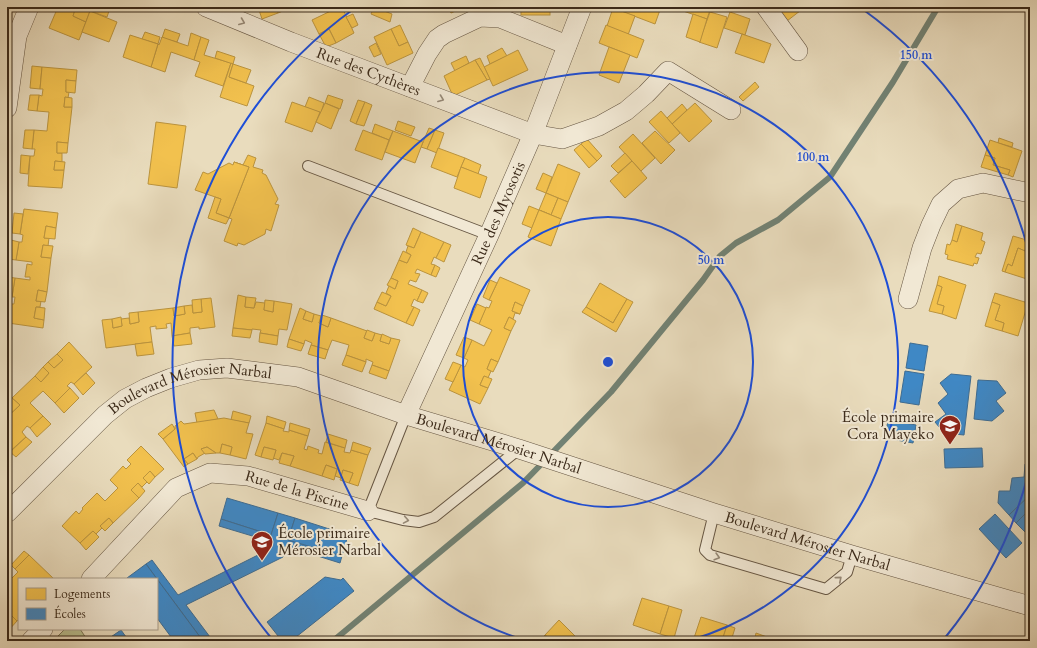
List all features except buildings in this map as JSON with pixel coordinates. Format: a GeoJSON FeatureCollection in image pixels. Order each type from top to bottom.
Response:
{"type":"FeatureCollection","features":[{"type":"Feature","properties":{"kind":"street"},"geometry":{"type":"LineString","coordinates":[[7,108],[17,36],[29,7]]}},
{"type":"Feature","properties":{"kind":"street","name":"Rue des Cythères"},"geometry":{"type":"LineString","coordinates":[[206,7],[291,42],[533,134],[562,140],[599,126],[626,111],[646,94],[668,71],[731,110]]}},
{"type":"Feature","properties":{"kind":"street","name":"Rue des Myosotis"},"geometry":{"type":"LineString","coordinates":[[406,415],[533,134],[582,7]]}},
{"type":"Feature","properties":{"kind":"street"},"geometry":{"type":"LineString","coordinates":[[766,7],[798,50]]}},
{"type":"Feature","properties":{"kind":"street"},"geometry":{"type":"LineString","coordinates":[[410,87],[427,54],[437,39],[444,34],[480,17],[506,20],[567,45]]}},
{"type":"Feature","properties":{"kind":"street"},"geometry":{"type":"LineString","coordinates":[[908,299],[922,248],[931,225],[941,204],[958,189],[983,183],[1030,194]]}},
{"type":"Feature","properties":{"kind":"street","name":"Boulevard Mérosier Narbal"},"geometry":{"type":"LineString","coordinates":[[7,512],[105,415],[125,399],[146,388],[171,378],[199,370],[227,368],[298,377],[406,415],[523,450],[714,513],[852,555],[1030,606]]}},
{"type":"Feature","properties":{"kind":"street","name":"Rue de la Piscine"},"geometry":{"type":"LineString","coordinates":[[92,578],[176,488],[210,472],[248,476],[368,511]]}},
{"type":"Feature","properties":{"kind":"street"},"geometry":{"type":"LineString","coordinates":[[31,641],[42,630]]}},
{"type":"Feature","properties":{"kind":"lane"},"geometry":{"type":"LineString","coordinates":[[308,166],[488,235]]}},
{"type":"Feature","properties":{"kind":"lane"},"geometry":{"type":"LineString","coordinates":[[368,511],[406,415]]}},
{"type":"Feature","properties":{"kind":"lane","name":"Rue de la Piscine"},"geometry":{"type":"LineString","coordinates":[[368,511],[403,520],[419,522],[434,517],[523,450]]}},
{"type":"Feature","properties":{"kind":"lane"},"geometry":{"type":"LineString","coordinates":[[714,513],[705,550],[710,555],[826,589],[847,572],[852,555]]}},
{"type":"Feature","properties":{"kind":"green space"},"geometry":{"type":"Polygon","coordinates":[[[64,630],[81,630],[88,641],[53,641],[64,630]]]}},
{"type":"Feature","properties":{"kind":"waterway"},"geometry":{"type":"LineString","coordinates":[[333,641],[523,483],[611,392],[703,280],[720,256],[736,243],[778,220],[830,177],[893,82],[938,7]]}},
{"type":"Feature","properties":{"kind":"place","name":"École primaire Cora Mayeko"},"geometry":{"type":"Point","coordinates":[950,446]}},
{"type":"Feature","properties":{"kind":"place","name":"École primaire Mérosier Narbal"},"geometry":{"type":"Point","coordinates":[262,562]}}]}
